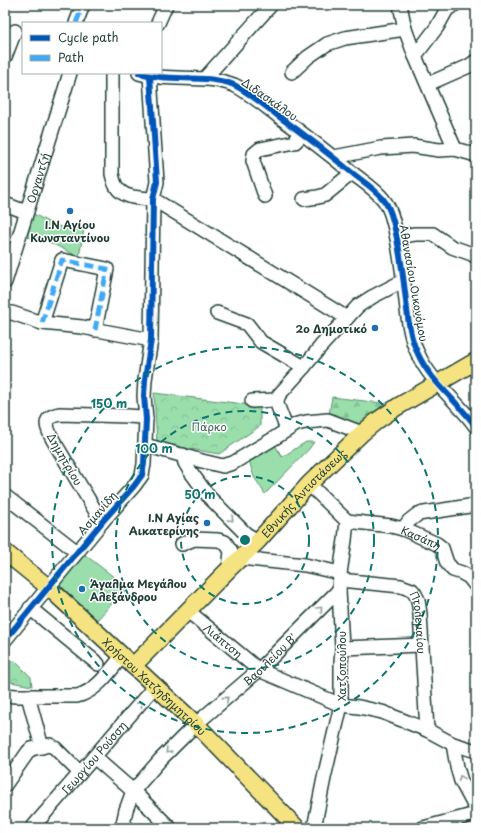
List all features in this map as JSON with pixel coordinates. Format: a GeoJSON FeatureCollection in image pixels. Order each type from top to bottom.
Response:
{"type":"FeatureCollection","features":[{"type":"Feature","properties":{"kind":"main road","name":"Εθνικής Αντιστάσεως"},"geometry":{"type":"LineString","coordinates":[[128,661],[188,611],[228,569],[258,542],[309,484],[362,433],[397,407],[476,361]]}},
{"type":"Feature","properties":{"kind":"main road","name":"Χρήστου Χατζηδημητρίου"},"geometry":{"type":"LineString","coordinates":[[5,552],[48,587],[196,724],[297,828]]}},
{"type":"Feature","properties":{"kind":"street"},"geometry":{"type":"LineString","coordinates":[[76,22],[83,5]]}},
{"type":"Feature","properties":{"kind":"street"},"geometry":{"type":"LineString","coordinates":[[158,22],[166,5]]}},
{"type":"Feature","properties":{"kind":"street"},"geometry":{"type":"LineString","coordinates":[[205,78],[271,5]]}},
{"type":"Feature","properties":{"kind":"street"},"geometry":{"type":"LineString","coordinates":[[400,5],[405,29],[415,56],[455,149]]}},
{"type":"Feature","properties":{"kind":"street"},"geometry":{"type":"LineString","coordinates":[[415,56],[447,9],[454,5]]}},
{"type":"Feature","properties":{"kind":"street"},"geometry":{"type":"LineString","coordinates":[[292,72],[308,57],[327,44],[345,38],[405,29]]}},
{"type":"Feature","properties":{"kind":"street"},"geometry":{"type":"LineString","coordinates":[[5,56],[14,32]]}},
{"type":"Feature","properties":{"kind":"street"},"geometry":{"type":"LineString","coordinates":[[428,84],[469,66],[476,61]]}},
{"type":"Feature","properties":{"kind":"street","name":"Οργαντζή"},"geometry":{"type":"LineString","coordinates":[[5,282],[70,74]]}},
{"type":"Feature","properties":{"kind":"street"},"geometry":{"type":"LineString","coordinates":[[112,74],[112,174],[115,186],[121,193],[132,197],[153,199],[347,318]]}},
{"type":"Feature","properties":{"kind":"street","name":"Διδασκάλου"},"geometry":{"type":"LineString","coordinates":[[145,75],[170,78],[205,78],[239,87],[334,157]]}},
{"type":"Feature","properties":{"kind":"street","name":"Ασμανίδη"},"geometry":{"type":"LineString","coordinates":[[5,640],[102,522],[139,480],[142,474],[144,464],[146,419],[144,396],[145,380],[152,340],[153,199],[157,182],[145,75]]}},
{"type":"Feature","properties":{"kind":"street"},"geometry":{"type":"LineString","coordinates":[[265,196],[253,161],[254,154],[260,149],[295,142],[298,139],[297,130]]}},
{"type":"Feature","properties":{"kind":"street"},"geometry":{"type":"LineString","coordinates":[[334,157],[398,146],[413,146],[439,150],[455,149],[476,155]]}},
{"type":"Feature","properties":{"kind":"street","name":"Αθανασίου Οικονόμου"},"geometry":{"type":"LineString","coordinates":[[334,157],[384,200],[393,220],[397,237],[410,329],[418,355],[425,367],[476,427]]}},
{"type":"Feature","properties":{"kind":"street"},"geometry":{"type":"LineString","coordinates":[[304,199],[318,197],[325,194],[352,173]]}},
{"type":"Feature","properties":{"kind":"street"},"geometry":{"type":"LineString","coordinates":[[5,204],[26,212]]}},
{"type":"Feature","properties":{"kind":"street"},"geometry":{"type":"LineString","coordinates":[[397,237],[415,234],[433,234],[452,247],[475,252]]}},
{"type":"Feature","properties":{"kind":"street"},"geometry":{"type":"LineString","coordinates":[[42,323],[62,260],[107,269],[95,330]]}},
{"type":"Feature","properties":{"kind":"street"},"geometry":{"type":"LineString","coordinates":[[287,430],[277,400],[279,395],[358,306],[372,297],[404,281]]}},
{"type":"Feature","properties":{"kind":"street"},"geometry":{"type":"LineString","coordinates":[[5,312],[42,323],[82,327],[152,340]]}},
{"type":"Feature","properties":{"kind":"street"},"geometry":{"type":"LineString","coordinates":[[217,313],[247,324],[261,342],[304,367]]}},
{"type":"Feature","properties":{"kind":"street"},"geometry":{"type":"LineString","coordinates":[[252,400],[277,400]]}},
{"type":"Feature","properties":{"kind":"street","name":"Δημητρίου"},"geometry":{"type":"LineString","coordinates":[[102,522],[53,440],[48,430],[48,421],[51,417],[60,414],[128,416],[146,419]]}},
{"type":"Feature","properties":{"kind":"street"},"geometry":{"type":"LineString","coordinates":[[145,445],[223,466],[233,463],[297,424],[328,420],[362,433]]}},
{"type":"Feature","properties":{"kind":"street"},"geometry":{"type":"LineString","coordinates":[[183,455],[185,464],[209,497],[246,534],[258,542]]}},
{"type":"Feature","properties":{"kind":"street"},"geometry":{"type":"LineString","coordinates":[[240,558],[305,564],[340,581],[347,521],[309,484]]}},
{"type":"Feature","properties":{"kind":"street"},"geometry":{"type":"LineString","coordinates":[[5,496],[78,552]]}},
{"type":"Feature","properties":{"kind":"street"},"geometry":{"type":"LineString","coordinates":[[402,529],[418,514],[476,505]]}},
{"type":"Feature","properties":{"kind":"street","name":"Κασάπη"},"geometry":{"type":"LineString","coordinates":[[347,521],[391,526],[402,529],[440,546],[447,563],[453,570],[469,577],[476,586]]}},
{"type":"Feature","properties":{"kind":"street"},"geometry":{"type":"LineString","coordinates":[[182,544],[194,539],[218,540],[225,542],[231,551],[228,569]]}},
{"type":"Feature","properties":{"kind":"street","name":"Πτολεμαίου"},"geometry":{"type":"LineString","coordinates":[[340,581],[401,586],[412,590],[416,594],[420,614],[427,730]]}},
{"type":"Feature","properties":{"kind":"street","name":"Χατζοπούλου"},"geometry":{"type":"LineString","coordinates":[[314,828],[324,778],[342,705],[340,581]]}},
{"type":"Feature","properties":{"kind":"street","name":"Βασιλείου Β'"},"geometry":{"type":"LineString","coordinates":[[133,791],[160,760],[196,724],[259,670],[340,581]]}},
{"type":"Feature","properties":{"kind":"street"},"geometry":{"type":"LineString","coordinates":[[30,608],[98,664]]}},
{"type":"Feature","properties":{"kind":"street","name":"Λιάπτση"},"geometry":{"type":"LineString","coordinates":[[188,611],[259,670],[342,705],[382,712],[427,730],[453,744],[476,751]]}},
{"type":"Feature","properties":{"kind":"street"},"geometry":{"type":"LineString","coordinates":[[342,648],[422,645]]}},
{"type":"Feature","properties":{"kind":"street"},"geometry":{"type":"LineString","coordinates":[[5,695],[77,696],[85,694],[128,661]]}},
{"type":"Feature","properties":{"kind":"street","name":"Γεωργίου Ρούσση"},"geometry":{"type":"LineString","coordinates":[[32,828],[155,686]]}},
{"type":"Feature","properties":{"kind":"street"},"geometry":{"type":"LineString","coordinates":[[28,696],[42,747]]}},
{"type":"Feature","properties":{"kind":"street"},"geometry":{"type":"LineString","coordinates":[[453,744],[461,781],[476,809]]}},
{"type":"Feature","properties":{"kind":"street"},"geometry":{"type":"LineString","coordinates":[[5,785],[31,749],[50,745],[55,748],[80,773]]}},
{"type":"Feature","properties":{"kind":"street"},"geometry":{"type":"LineString","coordinates":[[94,757],[133,791],[170,828]]}},
{"type":"Feature","properties":{"kind":"street"},"geometry":{"type":"LineString","coordinates":[[122,828],[126,810],[133,791]]}},
{"type":"Feature","properties":{"kind":"street"},"geometry":{"type":"LineString","coordinates":[[423,828],[476,814]]}},
{"type":"Feature","properties":{"kind":"green space"},"geometry":{"type":"Polygon","coordinates":[[[30,212],[50,223],[75,232],[77,227],[84,230],[79,257],[43,239],[23,237],[30,212]]]}},
{"type":"Feature","properties":{"kind":"green space","name":"Πάρκο"},"geometry":{"type":"Polygon","coordinates":[[[154,393],[260,406],[260,426],[219,454],[157,443],[154,393]]]}},
{"type":"Feature","properties":{"kind":"green space"},"geometry":{"type":"Polygon","coordinates":[[[332,397],[381,403],[397,407],[362,433],[328,420],[332,397]]]}},
{"type":"Feature","properties":{"kind":"green space"},"geometry":{"type":"Polygon","coordinates":[[[306,442],[314,442],[265,494],[254,477],[248,457],[274,443],[282,457],[306,442]]]}},
{"type":"Feature","properties":{"kind":"green space"},"geometry":{"type":"Polygon","coordinates":[[[84,554],[128,588],[97,620],[58,583],[84,554]]]}},
{"type":"Feature","properties":{"kind":"green space"},"geometry":{"type":"Polygon","coordinates":[[[5,661],[15,661],[31,677],[32,686],[5,681],[5,661]]]}},
{"type":"Feature","properties":{"kind":"marked path"},"geometry":{"type":"LineString","coordinates":[[76,22],[83,5]]}},
{"type":"Feature","properties":{"kind":"marked path"},"geometry":{"type":"LineString","coordinates":[[42,323],[62,260],[107,269],[95,330]]}},
{"type":"Feature","properties":{"kind":"cycle path"},"geometry":{"type":"LineString","coordinates":[[143,74],[163,77],[211,79],[234,85],[250,95],[305,136],[372,188],[385,201],[389,209],[395,231],[401,261],[411,335],[415,348],[430,374],[462,409],[476,427]]}},
{"type":"Feature","properties":{"kind":"cycle path"},"geometry":{"type":"LineString","coordinates":[[5,640],[142,475],[144,464],[146,419],[144,396],[145,380],[151,340],[153,199],[157,182],[150,76]]}},
{"type":"Feature","properties":{"kind":"place","name":"Ι.Ν Αγίου Κωνσταντίνου"},"geometry":{"type":"Point","coordinates":[70,211]}},
{"type":"Feature","properties":{"kind":"place","name":"2ο Δημοτικό"},"geometry":{"type":"Point","coordinates":[375,328]}},
{"type":"Feature","properties":{"kind":"place","name":"Ι.Ν Αγίας Αικατερίνης"},"geometry":{"type":"Point","coordinates":[207,523]}},
{"type":"Feature","properties":{"kind":"place","name":"Άγαλμα Μεγάλου Αλεξάνδρου"},"geometry":{"type":"Point","coordinates":[82,589]}}]}
